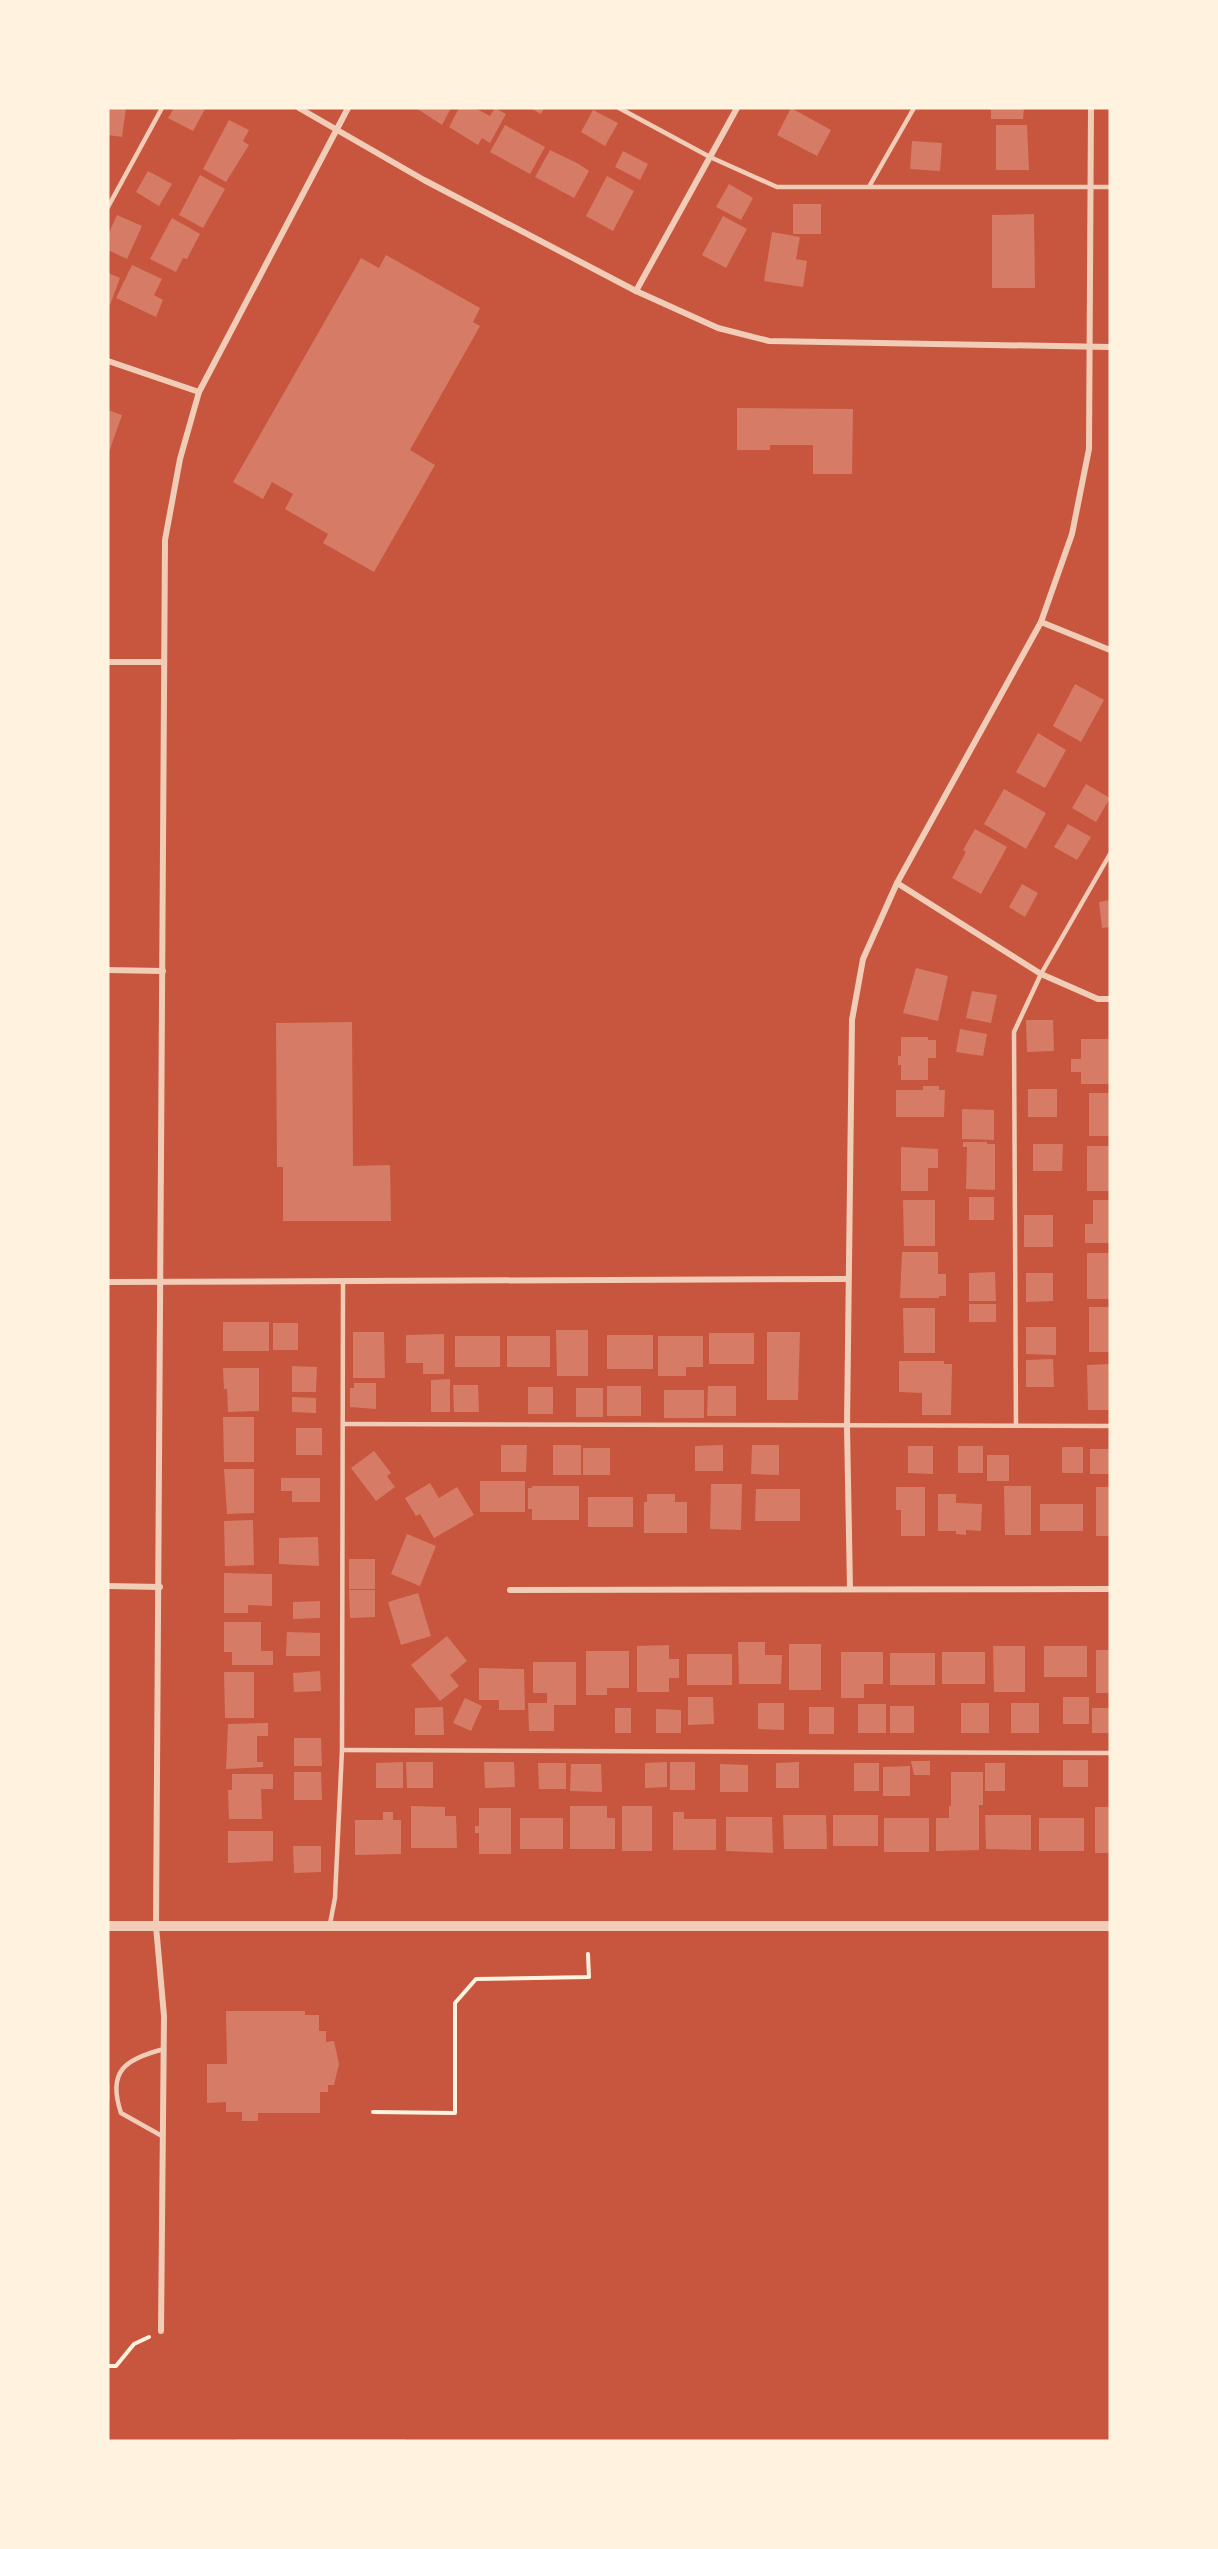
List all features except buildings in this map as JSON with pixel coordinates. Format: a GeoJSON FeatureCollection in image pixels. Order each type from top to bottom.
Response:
{"type":"FeatureCollection","features":[{"type":"Feature","properties":{"kind":"street"},"geometry":{"type":"LineString","coordinates":[[299,108],[424,180],[636,291],[718,328],[769,342],[1110,347]]}},
{"type":"Feature","properties":{"kind":"street"},"geometry":{"type":"LineString","coordinates":[[161,2331],[164,2016],[156,1926],[163,970],[162,662],[165,540],[180,459],[199,392],[348,108]]}},
{"type":"Feature","properties":{"kind":"street"},"geometry":{"type":"LineString","coordinates":[[636,291],[737,108]]}},
{"type":"Feature","properties":{"kind":"street"},"geometry":{"type":"LineString","coordinates":[[850,1588],[847,1426],[852,1020],[862,959],[897,883],[1041,622],[1072,534],[1089,450],[1091,108]]}},
{"type":"Feature","properties":{"kind":"street"},"geometry":{"type":"LineString","coordinates":[[108,361],[199,392]]}},
{"type":"Feature","properties":{"kind":"street"},"geometry":{"type":"LineString","coordinates":[[1041,622],[1110,650]]}},
{"type":"Feature","properties":{"kind":"street"},"geometry":{"type":"LineString","coordinates":[[108,662],[162,662]]}},
{"type":"Feature","properties":{"kind":"street"},"geometry":{"type":"LineString","coordinates":[[897,883],[1041,974],[1098,999],[1110,999]]}},
{"type":"Feature","properties":{"kind":"street"},"geometry":{"type":"LineString","coordinates":[[108,970],[163,970]]}},
{"type":"Feature","properties":{"kind":"street"},"geometry":{"type":"LineString","coordinates":[[108,1282],[849,1279]]}},
{"type":"Feature","properties":{"kind":"street"},"geometry":{"type":"LineString","coordinates":[[108,1586],[159,1587]]}},
{"type":"Feature","properties":{"kind":"street"},"geometry":{"type":"LineString","coordinates":[[510,1590],[1110,1589]]}},
{"type":"Feature","properties":{"kind":"street"},"geometry":{"type":"LineString","coordinates":[[108,1926],[1110,1926]]}},
{"type":"Feature","properties":{"kind":"lane"},"geometry":{"type":"LineString","coordinates":[[108,207],[110,197],[162,108]]}},
{"type":"Feature","properties":{"kind":"lane"},"geometry":{"type":"LineString","coordinates":[[619,108],[710,157],[777,187],[870,185],[1110,187]]}},
{"type":"Feature","properties":{"kind":"lane"},"geometry":{"type":"LineString","coordinates":[[870,185],[914,108]]}},
{"type":"Feature","properties":{"kind":"lane"},"geometry":{"type":"LineString","coordinates":[[1016,1426],[1014,1032],[1041,974],[1110,854]]}},
{"type":"Feature","properties":{"kind":"lane"},"geometry":{"type":"LineString","coordinates":[[330,1926],[335,1898],[342,1750],[343,1282]]}},
{"type":"Feature","properties":{"kind":"lane"},"geometry":{"type":"LineString","coordinates":[[343,1425],[1110,1426]]}},
{"type":"Feature","properties":{"kind":"lane"},"geometry":{"type":"LineString","coordinates":[[342,1750],[1110,1753]]}},
{"type":"Feature","properties":{"kind":"lane"},"geometry":{"type":"LineString","coordinates":[[162,2136],[121,2113],[116,2097],[117,2080],[124,2068],[138,2055],[164,2049]]}},
{"type":"Feature","properties":{"kind":"path"},"geometry":{"type":"LineString","coordinates":[[373,2112],[455,2113],[455,2003],[476,1979],[589,1977],[588,1954]]}},
{"type":"Feature","properties":{"kind":"path"},"geometry":{"type":"LineString","coordinates":[[108,2366],[116,2366],[134,2344],[161,2331]]}}]}
